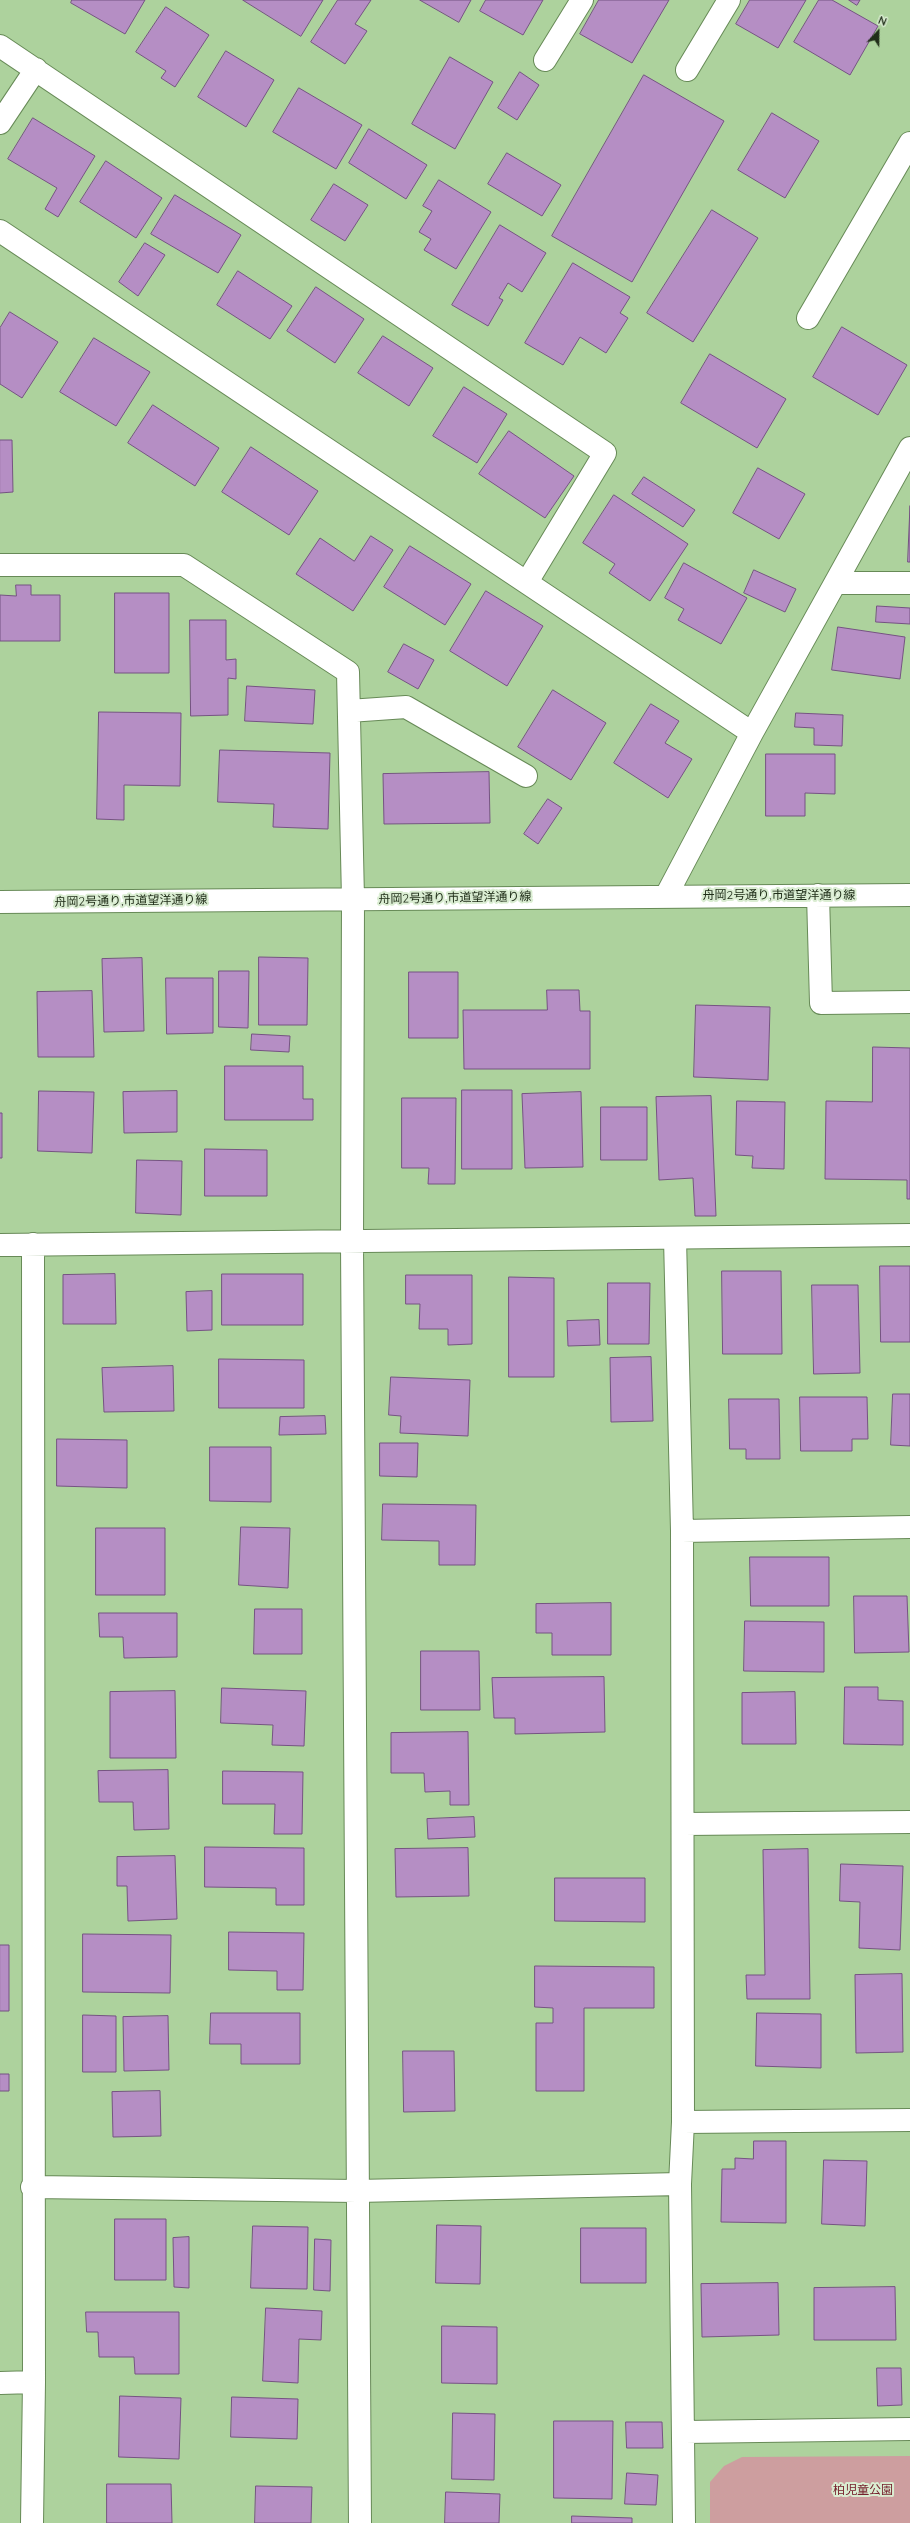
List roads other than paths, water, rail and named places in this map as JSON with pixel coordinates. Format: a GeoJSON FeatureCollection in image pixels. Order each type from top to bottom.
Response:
{"type":"FeatureCollection","features":[{"type":"Feature","properties":{"kind":"street"},"geometry":{"type":"LineString","coordinates":[[545,60],[582,0]]}},
{"type":"Feature","properties":{"kind":"street"},"geometry":{"type":"LineString","coordinates":[[687,70],[729,0]]}},
{"type":"Feature","properties":{"kind":"street"},"geometry":{"type":"LineString","coordinates":[[0,46],[605,453],[527,582]]}},
{"type":"Feature","properties":{"kind":"street"},"geometry":{"type":"LineString","coordinates":[[0,123],[36,69]]}},
{"type":"Feature","properties":{"kind":"street"},"geometry":{"type":"LineString","coordinates":[[808,318],[910,143]]}},
{"type":"Feature","properties":{"kind":"street"},"geometry":{"type":"LineString","coordinates":[[0,231],[752,733]]}},
{"type":"Feature","properties":{"kind":"street"},"geometry":{"type":"LineString","coordinates":[[666,896],[752,733],[910,448]]}},
{"type":"Feature","properties":{"kind":"street"},"geometry":{"type":"LineString","coordinates":[[0,565],[184,565],[348,672],[353,899],[352,1243],[360,2523]]}},
{"type":"Feature","properties":{"kind":"street"},"geometry":{"type":"LineString","coordinates":[[836,583],[910,583]]}},
{"type":"Feature","properties":{"kind":"street"},"geometry":{"type":"LineString","coordinates":[[349,711],[406,707],[526,776]]}},
{"type":"Feature","properties":{"kind":"street"},"geometry":{"type":"LineString","coordinates":[[818,895],[821,1003],[910,1002]]}},
{"type":"Feature","properties":{"kind":"street","name":"舟岡2号通り,市道望洋通り線"},"geometry":{"type":"LineString","coordinates":[[0,902],[910,895]]}},
{"type":"Feature","properties":{"kind":"street"},"geometry":{"type":"LineString","coordinates":[[0,1245],[352,1243],[910,1235]]}},
{"type":"Feature","properties":{"kind":"street"},"geometry":{"type":"LineString","coordinates":[[674,1238],[682,1530],[684,1824],[683,2122],[680,2184],[685,2432],[684,2523]]}},
{"type":"Feature","properties":{"kind":"street"},"geometry":{"type":"LineString","coordinates":[[32,2523],[34,2382],[32,2187],[33,1244]]}},
{"type":"Feature","properties":{"kind":"street"},"geometry":{"type":"LineString","coordinates":[[682,1530],[910,1527]]}},
{"type":"Feature","properties":{"kind":"street"},"geometry":{"type":"LineString","coordinates":[[684,1824],[910,1822]]}},
{"type":"Feature","properties":{"kind":"street"},"geometry":{"type":"LineString","coordinates":[[683,2122],[910,2120]]}},
{"type":"Feature","properties":{"kind":"street"},"geometry":{"type":"LineString","coordinates":[[32,2187],[357,2191],[680,2184]]}},
{"type":"Feature","properties":{"kind":"street"},"geometry":{"type":"LineString","coordinates":[[0,2383],[34,2382]]}},
{"type":"Feature","properties":{"kind":"street"},"geometry":{"type":"LineString","coordinates":[[685,2432],[910,2429]]}},
{"type":"Feature","properties":{"kind":"park label","name":"柏児童公園"},"geometry":{"type":"Point","coordinates":[863,2490]}}]}
